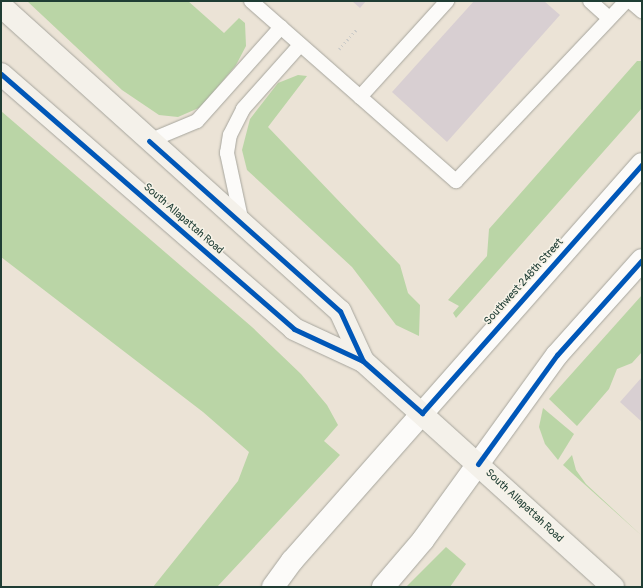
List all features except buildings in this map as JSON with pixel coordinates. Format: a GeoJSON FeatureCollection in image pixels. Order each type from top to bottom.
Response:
{"type":"FeatureCollection","features":[{"type":"Feature","properties":{"kind":"main road","name":"South Allapattah Road"},"geometry":{"type":"LineString","coordinates":[[1,6],[242,224],[340,310],[363,360]]}},
{"type":"Feature","properties":{"kind":"main road","name":"South Allapattah Road"},"geometry":{"type":"LineString","coordinates":[[1,74],[294,329],[363,360],[613,587]]}},
{"type":"Feature","properties":{"kind":"street","name":"Southwest 248th Street"},"geometry":{"type":"LineString","coordinates":[[273,587],[292,561],[642,164]]}},
{"type":"Feature","properties":{"kind":"street"},"geometry":{"type":"LineString","coordinates":[[382,587],[424,540],[557,355],[642,260]]}},
{"type":"Feature","properties":{"kind":"street"},"geometry":{"type":"LineString","coordinates":[[262,587],[292,561]]}},
{"type":"Feature","properties":{"kind":"lane"},"geometry":{"type":"LineString","coordinates":[[251,1],[456,181],[626,1]]}},
{"type":"Feature","properties":{"kind":"lane"},"geometry":{"type":"LineString","coordinates":[[360,97],[447,1]]}},
{"type":"Feature","properties":{"kind":"lane"},"geometry":{"type":"LineString","coordinates":[[590,1],[609,18]]}},
{"type":"Feature","properties":{"kind":"lane"},"geometry":{"type":"LineString","coordinates":[[630,1],[642,11]]}},
{"type":"Feature","properties":{"kind":"lane"},"geometry":{"type":"LineString","coordinates":[[149,140],[197,121],[281,27]]}},
{"type":"Feature","properties":{"kind":"lane"},"geometry":{"type":"LineString","coordinates":[[242,224],[227,153],[230,135],[243,109],[300,45]]}},
{"type":"Feature","properties":{"kind":"path"},"geometry":{"type":"LineString","coordinates":[[338,51],[357,29]]}},
{"type":"Feature","properties":{"kind":"green space"},"geometry":{"type":"Polygon","coordinates":[[[27,1],[188,1],[224,33],[239,18],[245,23],[246,46],[236,65],[201,107],[178,117],[159,115],[122,90],[27,1]]]}},
{"type":"Feature","properties":{"kind":"green space"},"geometry":{"type":"Polygon","coordinates":[[[637,61],[642,61],[642,108],[456,318],[453,313],[459,306],[448,300],[487,256],[489,229],[637,61]]]}},
{"type":"Feature","properties":{"kind":"green space"},"geometry":{"type":"Polygon","coordinates":[[[298,75],[307,76],[268,127],[400,265],[408,293],[420,305],[419,336],[396,325],[352,267],[247,170],[242,150],[250,119],[278,83],[298,75]]]}},
{"type":"Feature","properties":{"kind":"green space"},"geometry":{"type":"Polygon","coordinates":[[[1,111],[252,327],[301,374],[327,405],[338,425],[324,441],[340,455],[217,587],[153,587],[238,481],[249,452],[203,412],[1,257],[1,111]]]}},
{"type":"Feature","properties":{"kind":"green space"},"geometry":{"type":"Polygon","coordinates":[[[642,295],[642,352],[632,363],[617,369],[609,389],[577,426],[549,399],[642,295]]]}},
{"type":"Feature","properties":{"kind":"green space"},"geometry":{"type":"Polygon","coordinates":[[[543,408],[574,434],[558,460],[545,444],[539,427],[543,408]]]}},
{"type":"Feature","properties":{"kind":"green space"},"geometry":{"type":"Polygon","coordinates":[[[572,455],[576,470],[586,484],[642,536],[563,465],[572,455]]]}},
{"type":"Feature","properties":{"kind":"green space"},"geometry":{"type":"Polygon","coordinates":[[[446,547],[466,564],[450,587],[406,587],[446,547]]]}},
{"type":"Feature","properties":{"kind":"cycle path"},"geometry":{"type":"LineString","coordinates":[[1,74],[294,329],[363,361],[422,413],[642,164]]}},
{"type":"Feature","properties":{"kind":"cycle path"},"geometry":{"type":"LineString","coordinates":[[149,141],[340,311],[363,361]]}},
{"type":"Feature","properties":{"kind":"cycle path"},"geometry":{"type":"LineString","coordinates":[[478,464],[557,355],[642,260]]}}]}
